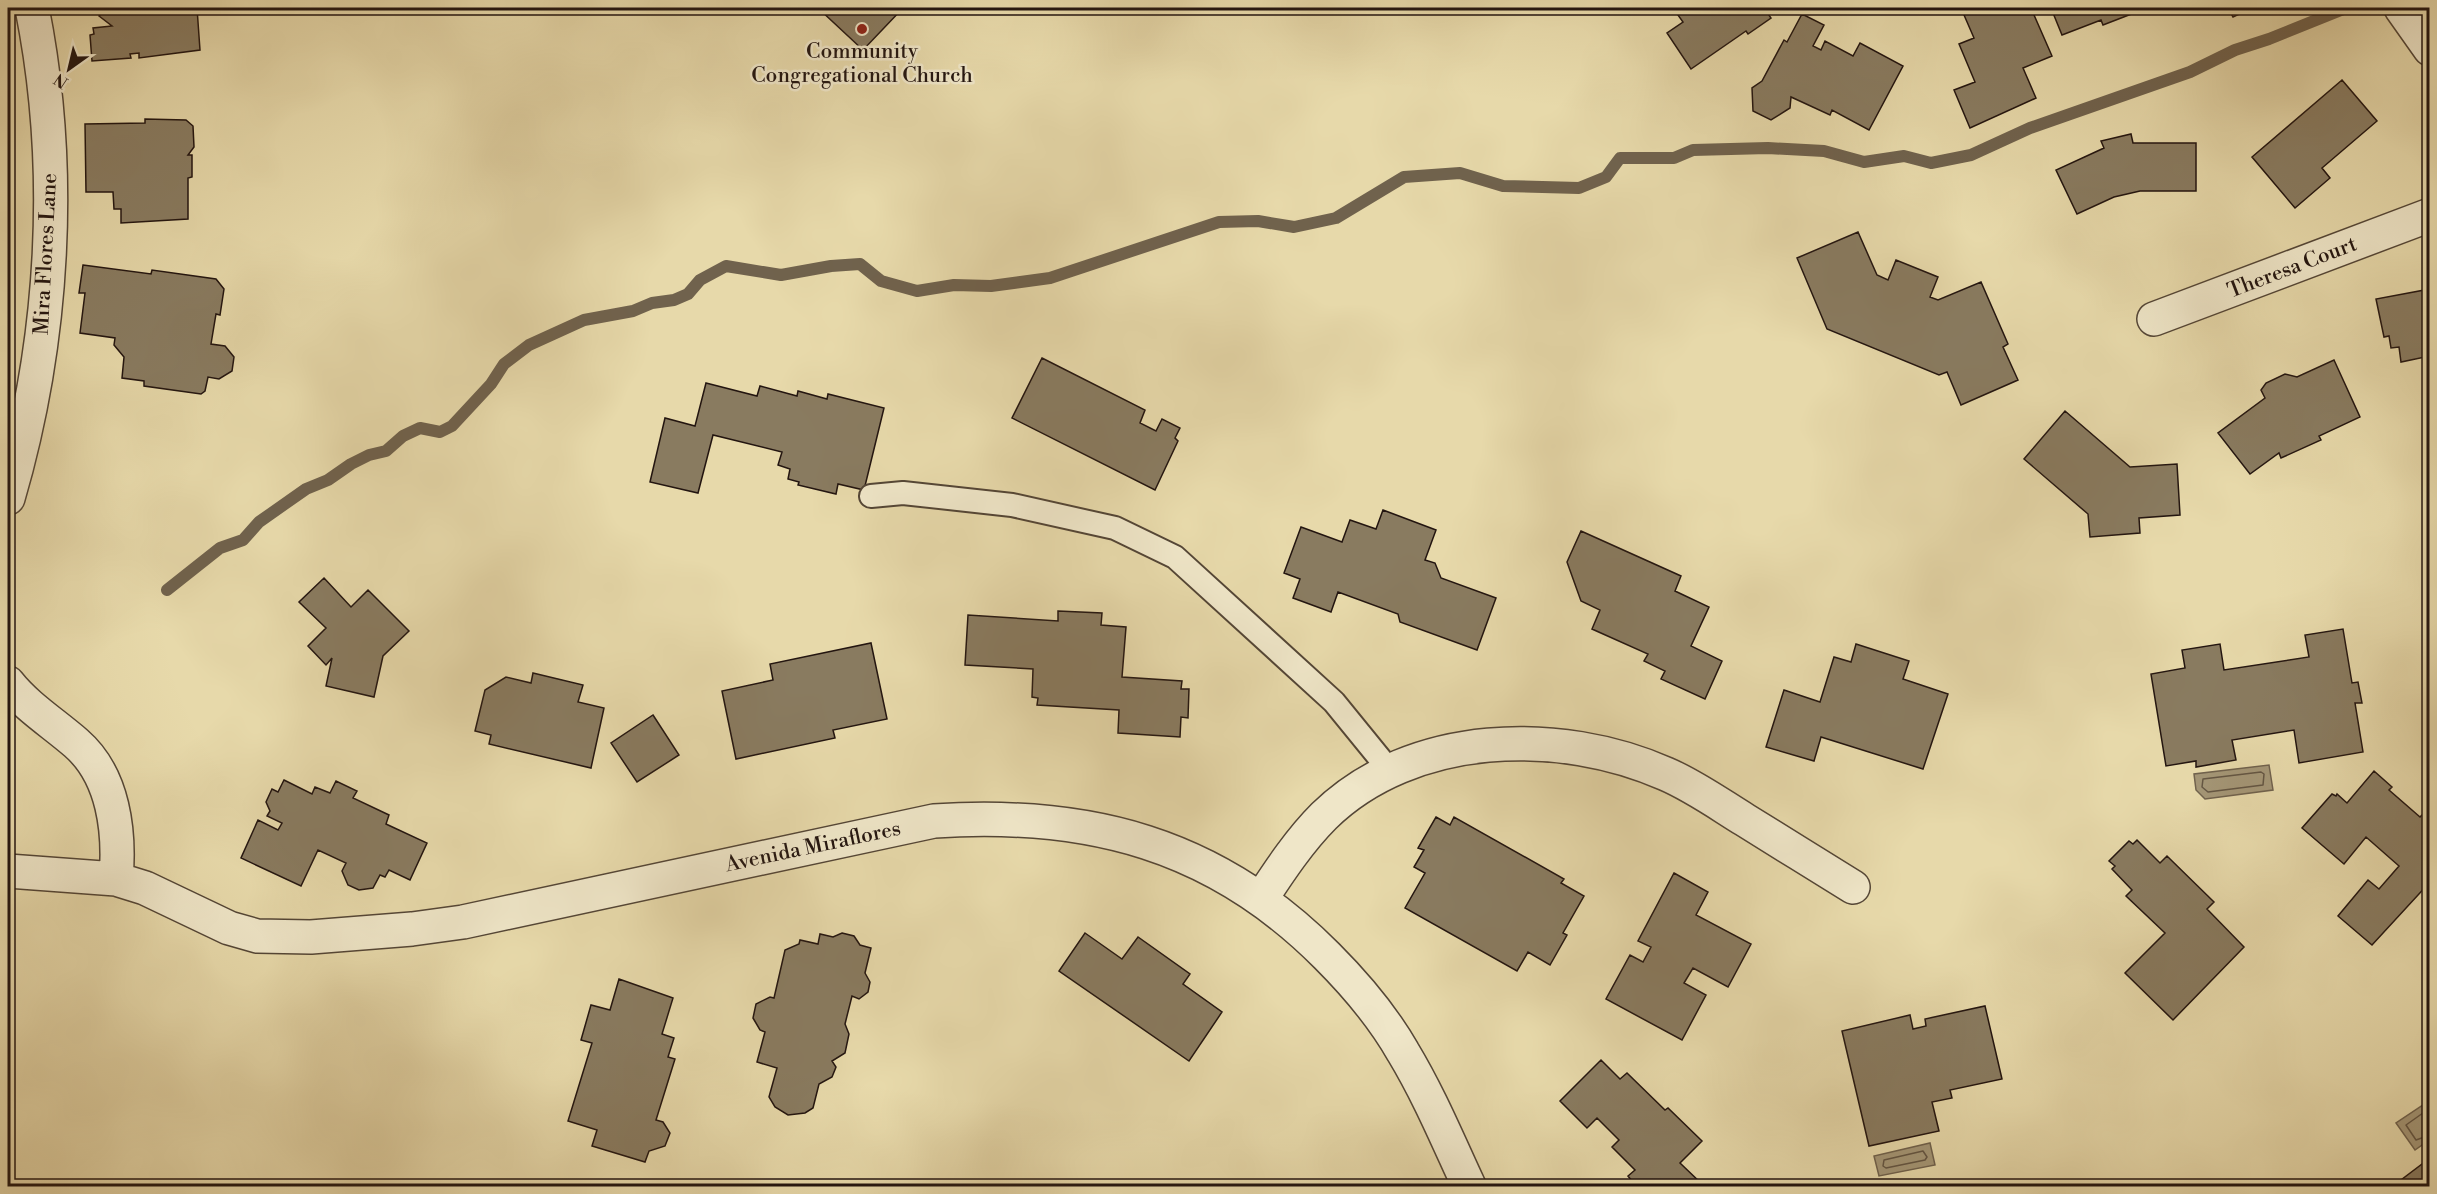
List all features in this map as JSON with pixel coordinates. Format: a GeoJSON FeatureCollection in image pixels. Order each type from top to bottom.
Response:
{"type":"FeatureCollection","features":[{"type":"Feature","properties":{"kind":"street","name":"Mira Flores Lane"},"geometry":{"type":"LineString","coordinates":[[8,498],[28,420],[45,315],[49,263],[50,184],[46,101],[41,51],[32,8]]}},
{"type":"Feature","properties":{"kind":"street"},"geometry":{"type":"LineString","coordinates":[[2400,8],[2430,50]]}},
{"type":"Feature","properties":{"kind":"street","name":"Theresa Court"},"geometry":{"type":"LineString","coordinates":[[2154,319],[2430,215]]}},
{"type":"Feature","properties":{"kind":"street"},"geometry":{"type":"LineString","coordinates":[[8,683],[37,713],[78,744],[92,762],[112,803],[117,828],[116,879]]}},
{"type":"Feature","properties":{"kind":"street"},"geometry":{"type":"LineString","coordinates":[[1261,899],[1288,859],[1325,815],[1369,783],[1390,772],[1436,756],[1497,744],[1528,743],[1596,750],[1639,763],[1699,791],[1853,887]]}},
{"type":"Feature","properties":{"kind":"street","name":"Avenida Miraflores"},"geometry":{"type":"LineString","coordinates":[[8,871],[116,879],[145,888],[229,928],[257,936],[311,937],[412,929],[463,922],[933,821],[988,818],[1040,820],[1122,835],[1198,862],[1261,899],[1320,949],[1374,1009],[1402,1050],[1429,1097],[1469,1186]]}},
{"type":"Feature","properties":{"kind":"lane"},"geometry":{"type":"LineString","coordinates":[[871,496],[903,493],[1012,505],[1115,528],[1176,557],[1334,702],[1390,772]]}},
{"type":"Feature","properties":{"kind":"water"},"geometry":{"type":"Polygon","coordinates":[[[2269,765],[2273,790],[2205,799],[2196,790],[2194,774],[2269,765]]]}},
{"type":"Feature","properties":{"kind":"water"},"geometry":{"type":"Polygon","coordinates":[[[2429,1101],[2429,1140],[2415,1150],[2396,1123],[2429,1101]]]}},
{"type":"Feature","properties":{"kind":"water"},"geometry":{"type":"Polygon","coordinates":[[[1930,1143],[1935,1165],[1879,1176],[1874,1156],[1930,1143]]]}},
{"type":"Feature","properties":{"kind":"building"},"geometry":{"type":"Polygon","coordinates":[[[107,8],[197,8],[200,50],[139,58],[139,53],[130,54],[131,58],[92,61],[90,35],[94,34],[93,28],[112,26],[99,16],[107,8]]]}},
{"type":"Feature","properties":{"kind":"building","name":"Community Congregational Church"},"geometry":{"type":"Polygon","coordinates":[[[818,8],[903,8],[863,50],[818,8]]]}},
{"type":"Feature","properties":{"kind":"building"},"geometry":{"type":"Polygon","coordinates":[[[1673,8],[1764,8],[1771,18],[1748,34],[1746,31],[1691,69],[1667,33],[1683,22],[1673,8]]]}},
{"type":"Feature","properties":{"kind":"building"},"geometry":{"type":"Polygon","coordinates":[[[1961,8],[2031,8],[2052,56],[2023,68],[2036,98],[1970,128],[1954,90],[1975,82],[1959,44],[1974,38],[1961,8]]]}},
{"type":"Feature","properties":{"kind":"building"},"geometry":{"type":"Polygon","coordinates":[[[2051,8],[2147,8],[2103,25],[2101,20],[2062,35],[2051,8]]]}},
{"type":"Feature","properties":{"kind":"building"},"geometry":{"type":"Polygon","coordinates":[[[2228,8],[2252,8],[2233,17],[2228,8]]]}},
{"type":"Feature","properties":{"kind":"building"},"geometry":{"type":"Polygon","coordinates":[[[1802,14],[1824,25],[1813,46],[1821,50],[1825,41],[1853,56],[1860,43],[1903,66],[1869,130],[1832,110],[1830,115],[1791,97],[1790,108],[1771,120],[1753,111],[1752,88],[1762,81],[1784,40],[1787,42],[1802,14]]]}},
{"type":"Feature","properties":{"kind":"building"},"geometry":{"type":"Polygon","coordinates":[[[2342,80],[2377,121],[2322,168],[2330,178],[2295,208],[2252,157],[2342,80]]]}},
{"type":"Feature","properties":{"kind":"building"},"geometry":{"type":"Polygon","coordinates":[[[145,119],[186,120],[193,126],[194,147],[188,155],[192,155],[192,177],[188,178],[188,219],[121,223],[121,209],[114,209],[113,192],[86,192],[85,124],[145,123],[145,119]]]}},
{"type":"Feature","properties":{"kind":"building"},"geometry":{"type":"Polygon","coordinates":[[[2131,134],[2133,143],[2196,143],[2196,191],[2140,191],[2114,197],[2077,214],[2056,170],[2104,148],[2101,141],[2131,134]]]}},
{"type":"Feature","properties":{"kind":"building"},"geometry":{"type":"Polygon","coordinates":[[[1858,232],[1877,275],[1888,280],[1896,260],[1938,277],[1930,297],[1938,300],[1981,282],[2008,344],[2003,347],[2018,380],[1961,405],[1947,372],[1939,375],[1827,329],[1797,258],[1858,232]]]}},
{"type":"Feature","properties":{"kind":"building"},"geometry":{"type":"Polygon","coordinates":[[[83,265],[151,274],[152,270],[216,279],[224,289],[220,315],[216,314],[211,344],[225,346],[234,357],[232,371],[219,379],[208,377],[205,391],[201,394],[144,386],[144,381],[122,378],[124,357],[114,345],[115,338],[80,333],[85,293],[79,293],[83,265]]]}},
{"type":"Feature","properties":{"kind":"building"},"geometry":{"type":"Polygon","coordinates":[[[2430,289],[2430,356],[2401,362],[2399,347],[2391,348],[2389,336],[2384,337],[2376,299],[2430,289]]]}},
{"type":"Feature","properties":{"kind":"building"},"geometry":{"type":"Polygon","coordinates":[[[1042,358],[1145,410],[1140,423],[1156,431],[1162,419],[1180,428],[1175,438],[1178,441],[1155,490],[1012,418],[1042,358]]]}},
{"type":"Feature","properties":{"kind":"building"},"geometry":{"type":"Polygon","coordinates":[[[2334,360],[2360,417],[2319,436],[2321,440],[2281,458],[2279,453],[2250,474],[2218,433],[2265,398],[2261,390],[2266,383],[2285,374],[2297,377],[2334,360]]]}},
{"type":"Feature","properties":{"kind":"building"},"geometry":{"type":"Polygon","coordinates":[[[706,383],[757,396],[760,386],[797,396],[798,391],[827,399],[828,394],[884,408],[864,490],[838,484],[836,494],[798,485],[799,482],[788,479],[790,469],[778,465],[782,452],[713,435],[698,493],[650,482],[665,418],[695,426],[706,383]]]}},
{"type":"Feature","properties":{"kind":"building"},"geometry":{"type":"Polygon","coordinates":[[[2065,411],[2130,467],[2177,464],[2180,515],[2139,518],[2140,533],[2090,537],[2088,514],[2024,459],[2065,411]]]}},
{"type":"Feature","properties":{"kind":"building"},"geometry":{"type":"Polygon","coordinates":[[[1383,510],[1436,530],[1425,560],[1435,563],[1441,578],[1496,598],[1477,650],[1400,622],[1398,614],[1338,592],[1331,612],[1293,598],[1300,579],[1284,573],[1301,527],[1342,542],[1350,520],[1376,529],[1383,510]]]}},
{"type":"Feature","properties":{"kind":"building"},"geometry":{"type":"Polygon","coordinates":[[[1581,531],[1681,576],[1675,591],[1709,607],[1691,646],[1722,661],[1705,699],[1661,679],[1665,671],[1644,661],[1648,654],[1592,629],[1600,610],[1581,601],[1567,562],[1581,531]]]}},
{"type":"Feature","properties":{"kind":"building"},"geometry":{"type":"Polygon","coordinates":[[[324,578],[351,607],[368,590],[409,631],[383,656],[374,697],[326,686],[332,658],[326,665],[308,646],[326,628],[299,602],[324,578]]]}},
{"type":"Feature","properties":{"kind":"building"},"geometry":{"type":"Polygon","coordinates":[[[1058,611],[1102,613],[1101,625],[1126,627],[1122,677],[1182,681],[1181,689],[1189,689],[1188,718],[1181,717],[1180,737],[1118,733],[1119,710],[1037,705],[1038,698],[1032,697],[1033,669],[965,665],[968,615],[1058,621],[1058,611]]]}},
{"type":"Feature","properties":{"kind":"building"},"geometry":{"type":"Polygon","coordinates":[[[2343,629],[2352,683],[2358,682],[2362,703],[2355,703],[2363,752],[2299,763],[2294,730],[2232,740],[2236,760],[2196,767],[2196,761],[2166,766],[2151,674],[2185,668],[2182,650],[2220,644],[2224,670],[2309,657],[2305,635],[2343,629]]]}},
{"type":"Feature","properties":{"kind":"building"},"geometry":{"type":"Polygon","coordinates":[[[871,643],[887,719],[833,730],[835,738],[736,759],[722,691],[773,680],[770,664],[871,643]]]}},
{"type":"Feature","properties":{"kind":"building"},"geometry":{"type":"Polygon","coordinates":[[[1856,644],[1909,661],[1903,679],[1948,694],[1923,769],[1821,737],[1814,761],[1766,747],[1784,690],[1820,702],[1834,657],[1851,662],[1856,644]]]}},
{"type":"Feature","properties":{"kind":"building"},"geometry":{"type":"Polygon","coordinates":[[[533,673],[583,685],[578,702],[604,708],[591,768],[489,744],[491,735],[475,731],[485,690],[506,677],[531,683],[533,673]]]}},
{"type":"Feature","properties":{"kind":"building"},"geometry":{"type":"Polygon","coordinates":[[[653,715],[679,755],[637,782],[611,743],[653,715]]]}},
{"type":"Feature","properties":{"kind":"building"},"geometry":{"type":"Polygon","coordinates":[[[2374,771],[2392,787],[2389,790],[2420,817],[2423,814],[2430,820],[2430,882],[2372,945],[2338,916],[2368,880],[2379,889],[2399,866],[2366,837],[2344,864],[2302,828],[2332,794],[2336,796],[2337,794],[2347,803],[2374,771]]]}},
{"type":"Feature","properties":{"kind":"building"},"geometry":{"type":"Polygon","coordinates":[[[284,780],[312,794],[315,787],[330,793],[336,781],[357,791],[353,798],[389,815],[386,824],[427,843],[410,880],[389,870],[385,877],[380,875],[373,888],[359,890],[348,885],[342,871],[346,863],[318,850],[301,886],[241,858],[258,820],[278,830],[282,823],[267,816],[270,811],[266,802],[272,789],[278,792],[284,780]]]}},
{"type":"Feature","properties":{"kind":"building"},"geometry":{"type":"Polygon","coordinates":[[[1436,817],[1450,825],[1454,817],[1564,879],[1561,883],[1584,896],[1563,933],[1567,935],[1550,965],[1528,952],[1517,971],[1405,908],[1425,873],[1414,867],[1424,850],[1418,848],[1436,817]]]}},
{"type":"Feature","properties":{"kind":"building"},"geometry":{"type":"Polygon","coordinates":[[[2137,840],[2160,863],[2167,856],[2214,902],[2207,909],[2244,947],[2173,1020],[2125,973],[2165,933],[2126,896],[2132,890],[2112,869],[2115,866],[2109,861],[2129,841],[2133,844],[2137,840]]]}},
{"type":"Feature","properties":{"kind":"building"},"geometry":{"type":"Polygon","coordinates":[[[1674,873],[1708,892],[1696,915],[1751,944],[1728,987],[1693,968],[1684,983],[1706,995],[1682,1040],[1606,999],[1630,955],[1643,962],[1651,947],[1638,941],[1674,873]]]}},
{"type":"Feature","properties":{"kind":"building"},"geometry":{"type":"Polygon","coordinates":[[[842,933],[854,936],[860,945],[871,948],[865,973],[870,982],[868,992],[859,999],[852,996],[845,1024],[849,1034],[845,1053],[832,1061],[836,1067],[832,1077],[819,1084],[813,1108],[805,1113],[788,1115],[775,1107],[769,1097],[777,1068],[757,1062],[765,1032],[760,1030],[753,1018],[756,1004],[770,997],[774,998],[785,950],[799,944],[800,940],[818,944],[820,934],[833,937],[842,933]]]}},
{"type":"Feature","properties":{"kind":"building"},"geometry":{"type":"Polygon","coordinates":[[[1085,933],[1122,959],[1138,937],[1190,974],[1183,984],[1222,1012],[1189,1061],[1059,971],[1085,933]]]}},
{"type":"Feature","properties":{"kind":"building"},"geometry":{"type":"Polygon","coordinates":[[[619,979],[673,998],[662,1034],[674,1038],[668,1057],[675,1059],[656,1120],[663,1122],[670,1133],[665,1146],[649,1151],[645,1162],[592,1146],[597,1130],[568,1121],[592,1043],[581,1040],[591,1005],[610,1010],[619,979]]]}},
{"type":"Feature","properties":{"kind":"building"},"geometry":{"type":"Polygon","coordinates":[[[1985,1006],[2002,1079],[1950,1090],[1952,1098],[1932,1102],[1939,1131],[1869,1146],[1842,1031],[1910,1015],[1913,1029],[1926,1026],[1925,1019],[1985,1006]]]}},
{"type":"Feature","properties":{"kind":"building"},"geometry":{"type":"Polygon","coordinates":[[[1601,1060],[1620,1079],[1627,1073],[1665,1110],[1668,1108],[1702,1141],[1680,1163],[1704,1186],[1636,1186],[1628,1176],[1635,1170],[1612,1147],[1619,1140],[1597,1118],[1587,1128],[1560,1101],[1601,1060]]]}},
{"type":"Feature","properties":{"kind":"building"},"geometry":{"type":"Polygon","coordinates":[[[2430,1158],[2430,1186],[2393,1186],[2430,1158]]]}},
{"type":"Feature","properties":{"kind":"waterway"},"geometry":{"type":"LineString","coordinates":[[167,590],[220,548],[243,540],[259,522],[306,489],[328,480],[369,455],[386,451],[403,436],[420,428],[440,432],[452,426],[491,384],[504,364],[529,345],[584,320],[633,311],[652,303],[674,300],[688,294],[700,280],[726,266],[781,275],[831,266],[860,264],[881,281],[917,291],[954,285],[991,286],[1050,278],[1219,222],[1258,221],[1294,227],[1336,218],[1404,177],[1460,173],[1503,186],[1579,188],[1606,177],[1620,158],[1674,158],[1693,150],[1768,148],[1824,151],[1864,162],[1904,156],[1931,163],[1971,155],[2030,128],[2190,72],[2235,50],[2346,8]]}},
{"type":"Feature","properties":{"kind":"place","name":"Community Congregational Church"},"geometry":{"type":"Point","coordinates":[862,29]}}]}
